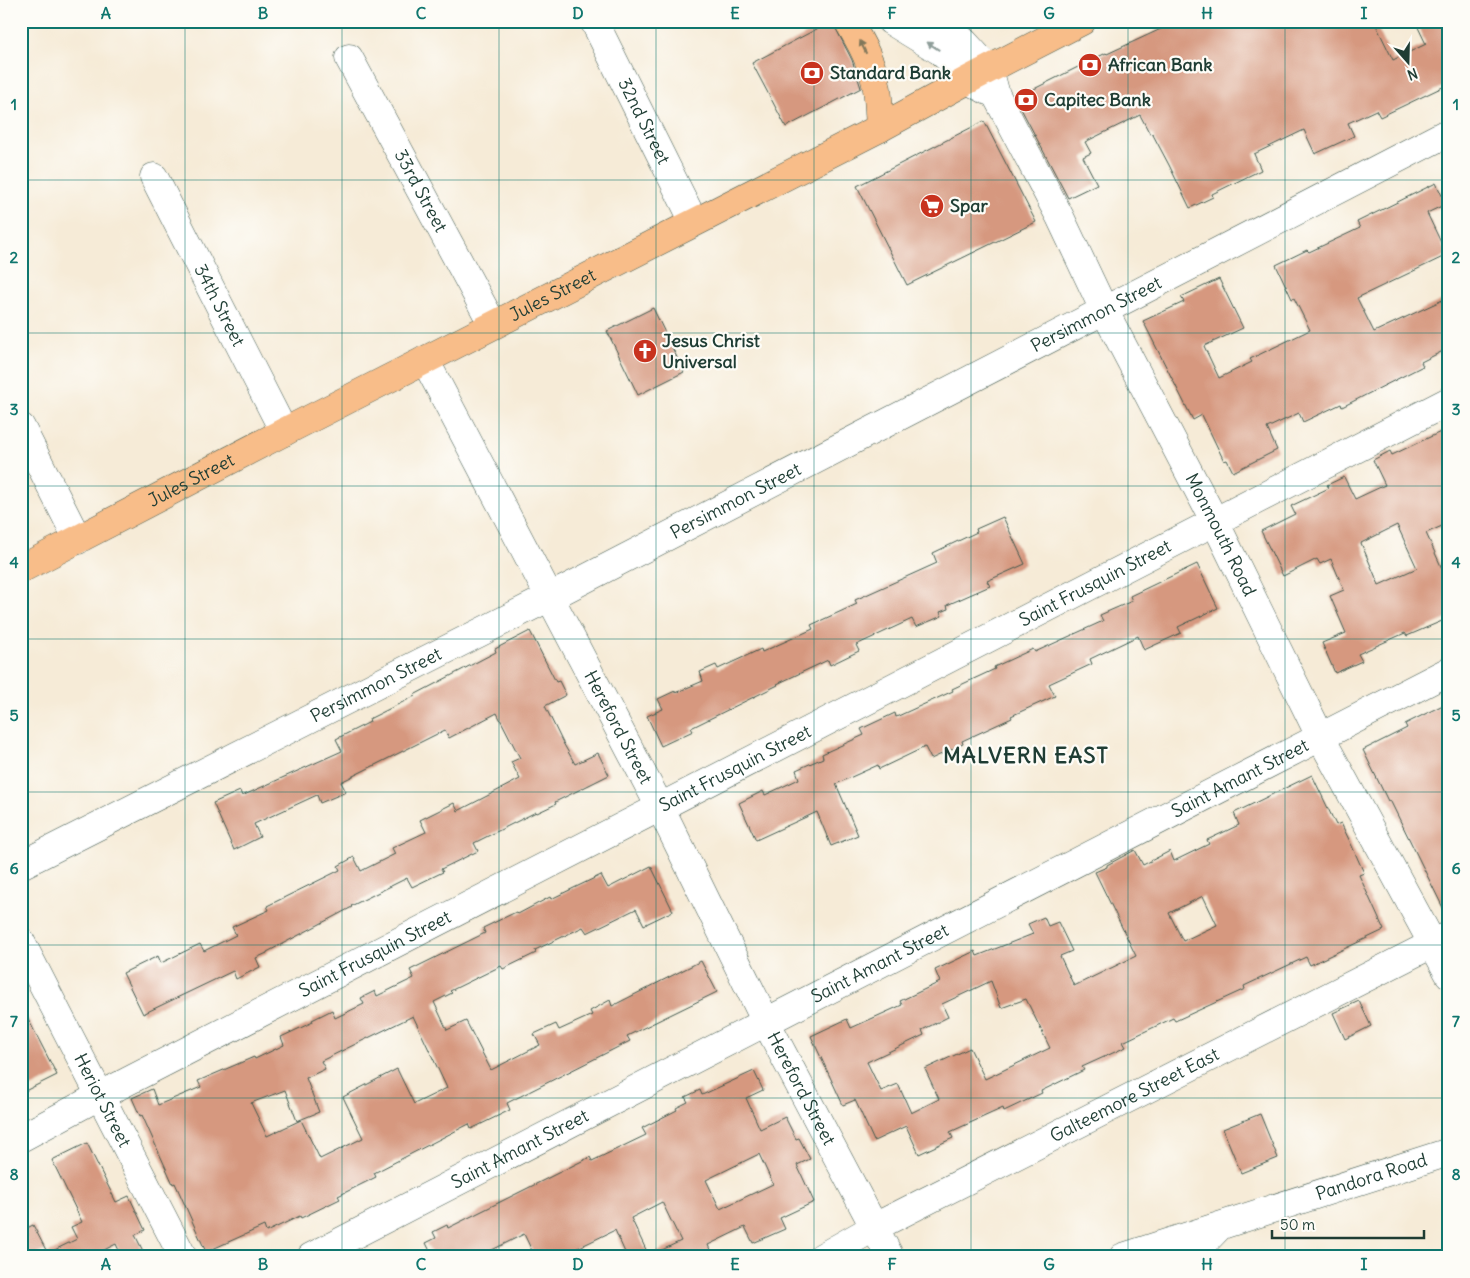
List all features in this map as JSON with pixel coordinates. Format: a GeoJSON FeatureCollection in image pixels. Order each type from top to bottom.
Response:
{"type":"FeatureCollection","features":[{"type":"Feature","properties":{"kind":"main road"},"geometry":{"type":"LineString","coordinates":[[848,21],[862,44],[872,66],[877,90],[880,128]]}},
{"type":"Feature","properties":{"kind":"main road","name":"Jules Street"},"geometry":{"type":"LineString","coordinates":[[21,569],[694,222],[880,128],[985,81],[1082,21]]}},
{"type":"Feature","properties":{"kind":"street","name":"32nd Street"},"geometry":{"type":"LineString","coordinates":[[594,21],[694,222]]}},
{"type":"Feature","properties":{"kind":"street"},"geometry":{"type":"LineString","coordinates":[[891,21],[940,51],[952,62],[985,81]]}},
{"type":"Feature","properties":{"kind":"street"},"geometry":{"type":"LineString","coordinates":[[937,21],[952,30],[966,43],[985,81]]}},
{"type":"Feature","properties":{"kind":"street","name":"33rd Street"},"geometry":{"type":"LineString","coordinates":[[349,58],[493,325]]}},
{"type":"Feature","properties":{"kind":"street","name":"Monmouth Road"},"geometry":{"type":"LineString","coordinates":[[985,81],[1060,217],[1104,310],[1214,522],[1321,738],[1441,940],[1449,974]]}},
{"type":"Feature","properties":{"kind":"street","name":"Persimmon Street"},"geometry":{"type":"LineString","coordinates":[[21,865],[550,597],[1449,132]]}},
{"type":"Feature","properties":{"kind":"street","name":"34th Street"},"geometry":{"type":"LineString","coordinates":[[154,177],[284,432]]}},
{"type":"Feature","properties":{"kind":"street","name":"Hereford Street"},"geometry":{"type":"LineString","coordinates":[[425,360],[660,807],[766,1022],[890,1257]]}},
{"type":"Feature","properties":{"kind":"street","name":"Saint Frusquin Street"},"geometry":{"type":"LineString","coordinates":[[21,1138],[101,1095],[1449,401]]}},
{"type":"Feature","properties":{"kind":"street"},"geometry":{"type":"LineString","coordinates":[[21,427],[78,540]]}},
{"type":"Feature","properties":{"kind":"street","name":"Saint Amant Street"},"geometry":{"type":"LineString","coordinates":[[311,1257],[1449,672]]}},
{"type":"Feature","properties":{"kind":"street","name":"Galteemore Street East"},"geometry":{"type":"LineString","coordinates":[[822,1257],[875,1227],[1441,940]]}},
{"type":"Feature","properties":{"kind":"street","name":"Heriot Street"},"geometry":{"type":"LineString","coordinates":[[21,942],[183,1257]]}},
{"type":"Feature","properties":{"kind":"street","name":"Pandora Road"},"geometry":{"type":"LineString","coordinates":[[1122,1257],[1449,1152]]}},
{"type":"Feature","properties":{"kind":"street"},"geometry":{"type":"LineString","coordinates":[[1190,1257],[1221,1224]]}},
{"type":"Feature","properties":{"kind":"building","name":"Standard Bank"},"geometry":{"type":"Polygon","coordinates":[[[832,21],[852,60],[861,88],[786,127],[752,63],[832,21]]]}},
{"type":"Feature","properties":{"kind":"building"},"geometry":{"type":"Polygon","coordinates":[[[1178,21],[1374,21],[1393,60],[1426,44],[1415,21],[1443,21],[1449,33],[1449,84],[1380,117],[1376,110],[1348,123],[1354,136],[1315,154],[1304,130],[1254,154],[1261,170],[1212,194],[1213,197],[1190,208],[1152,133],[1150,134],[1140,115],[1085,142],[1091,153],[1083,157],[1097,184],[1068,198],[1017,101],[1018,97],[1106,53],[1178,21]]]}},
{"type":"Feature","properties":{"kind":"building"},"geometry":{"type":"Polygon","coordinates":[[[984,121],[1036,222],[907,285],[857,186],[984,121]]]}},
{"type":"Feature","properties":{"kind":"building"},"geometry":{"type":"Polygon","coordinates":[[[1436,183],[1446,204],[1427,213],[1447,255],[1357,298],[1374,332],[1449,297],[1449,348],[1421,362],[1423,366],[1342,407],[1341,404],[1303,422],[1299,413],[1267,428],[1277,450],[1233,472],[1227,460],[1224,461],[1202,415],[1193,420],[1143,321],[1184,302],[1181,297],[1219,279],[1243,328],[1204,346],[1219,378],[1252,362],[1250,359],[1310,330],[1294,298],[1292,299],[1276,265],[1360,228],[1357,222],[1436,183]]]}},
{"type":"Feature","properties":{"kind":"building","name":"Jesus Christ Universal"},"geometry":{"type":"Polygon","coordinates":[[[653,308],[684,372],[638,395],[607,331],[653,308]]]}},
{"type":"Feature","properties":{"kind":"building"},"geometry":{"type":"Polygon","coordinates":[[[1449,428],[1449,523],[1426,533],[1449,584],[1449,618],[1407,636],[1405,633],[1358,654],[1362,661],[1335,673],[1322,643],[1346,633],[1330,596],[1344,590],[1331,559],[1320,564],[1317,559],[1283,576],[1261,531],[1295,514],[1291,506],[1329,488],[1327,485],[1344,477],[1355,499],[1385,485],[1373,460],[1390,451],[1392,455],[1449,428]],[[1397,525],[1361,543],[1379,585],[1417,568],[1397,525]]]}},
{"type":"Feature","properties":{"kind":"building"},"geometry":{"type":"Polygon","coordinates":[[[1003,517],[1025,564],[987,581],[990,586],[947,605],[948,609],[940,612],[942,616],[916,627],[912,619],[856,645],[859,651],[830,665],[828,660],[777,684],[691,728],[693,731],[661,746],[647,716],[663,709],[658,699],[703,681],[700,672],[716,665],[718,669],[761,649],[762,652],[813,629],[811,625],[857,604],[855,600],[937,563],[933,553],[977,532],[976,529],[1003,517]]]}},
{"type":"Feature","properties":{"kind":"building"},"geometry":{"type":"Polygon","coordinates":[[[1197,564],[1218,608],[1178,627],[1181,633],[1144,650],[1138,636],[1090,659],[1092,664],[1049,684],[1055,696],[1011,716],[1012,718],[962,741],[963,744],[931,759],[925,747],[879,769],[878,765],[836,784],[858,835],[831,846],[817,812],[756,840],[739,803],[763,791],[765,795],[799,779],[796,770],[823,758],[822,754],[864,735],[861,729],[895,713],[896,717],[953,691],[952,689],[995,669],[994,667],[1033,649],[1035,652],[1103,621],[1100,615],[1132,601],[1130,596],[1197,564]]]}},
{"type":"Feature","properties":{"kind":"building"},"geometry":{"type":"Polygon","coordinates":[[[530,631],[556,682],[559,681],[566,695],[545,706],[562,741],[575,764],[598,753],[609,775],[555,802],[556,804],[474,843],[478,851],[441,869],[443,872],[412,887],[407,878],[256,958],[260,967],[236,979],[233,971],[143,1014],[123,973],[158,956],[161,963],[200,944],[204,951],[236,935],[232,927],[269,910],[267,906],[340,870],[338,866],[354,857],[361,871],[395,854],[392,848],[426,832],[420,820],[454,803],[458,811],[520,779],[511,762],[520,758],[497,713],[449,738],[445,730],[341,782],[346,792],[320,803],[317,795],[254,824],[260,837],[234,850],[213,803],[240,791],[242,796],[342,751],[336,739],[370,722],[369,719],[496,652],[495,649],[530,631]]]}},
{"type":"Feature","properties":{"kind":"building"},"geometry":{"type":"Polygon","coordinates":[[[1449,702],[1449,920],[1390,800],[1388,801],[1363,750],[1407,728],[1405,724],[1449,702]]]}},
{"type":"Feature","properties":{"kind":"building"},"geometry":{"type":"Polygon","coordinates":[[[1312,775],[1336,825],[1341,823],[1352,846],[1364,873],[1359,875],[1384,930],[1310,965],[1306,957],[1244,986],[1245,989],[1175,1021],[1173,1018],[1123,1042],[1126,1047],[1082,1067],[1084,1070],[1041,1091],[1042,1093],[1004,1111],[1003,1108],[950,1132],[953,1138],[919,1154],[906,1126],[874,1141],[855,1100],[843,1105],[811,1036],[847,1019],[851,1028],[902,1005],[900,1001],[940,982],[935,970],[975,951],[977,956],[1033,934],[1028,924],[1044,917],[1048,926],[1058,922],[1072,951],[1060,956],[1074,986],[1136,956],[1095,872],[1135,850],[1143,865],[1170,851],[1174,861],[1209,844],[1207,840],[1239,825],[1234,813],[1312,775]],[[1203,896],[1169,913],[1183,941],[1217,925],[1203,896]],[[991,981],[942,1004],[948,1017],[922,1030],[924,1035],[867,1062],[881,1091],[898,1084],[911,1113],[939,1099],[925,1069],[970,1048],[985,1079],[1050,1048],[1026,999],[1001,1008],[991,981]]]}},
{"type":"Feature","properties":{"kind":"building"},"geometry":{"type":"Polygon","coordinates":[[[651,866],[673,911],[644,925],[636,909],[587,933],[583,927],[535,950],[536,953],[503,969],[501,966],[450,991],[452,993],[434,1002],[447,1030],[466,1021],[491,1070],[540,1045],[534,1034],[556,1024],[559,1030],[592,1015],[590,1011],[610,1000],[612,1006],[701,961],[717,992],[627,1036],[630,1041],[507,1103],[510,1110],[471,1129],[469,1124],[374,1173],[376,1177],[338,1196],[340,1199],[266,1232],[264,1226],[206,1252],[175,1183],[173,1184],[142,1115],[140,1116],[132,1098],[152,1089],[158,1105],[201,1087],[198,1081],[254,1057],[255,1059],[284,1045],[281,1037],[313,1022],[312,1020],[332,1010],[335,1018],[364,1004],[361,998],[375,991],[377,996],[414,978],[410,970],[485,933],[483,928],[516,912],[518,914],[550,897],[551,899],[601,875],[608,888],[651,866]],[[413,1016],[321,1061],[325,1069],[306,1078],[319,1112],[297,1121],[285,1090],[251,1103],[267,1136],[301,1120],[320,1159],[363,1138],[343,1097],[397,1069],[414,1104],[447,1088],[413,1016]]]}},
{"type":"Feature","properties":{"kind":"building"},"geometry":{"type":"Polygon","coordinates":[[[1359,1001],[1371,1026],[1345,1039],[1333,1013],[1359,1001]]]}},
{"type":"Feature","properties":{"kind":"building"},"geometry":{"type":"Polygon","coordinates":[[[21,1005],[57,1075],[21,1093],[21,1005]]]}},
{"type":"Feature","properties":{"kind":"building"},"geometry":{"type":"Polygon","coordinates":[[[754,1071],[763,1090],[746,1098],[760,1129],[785,1117],[796,1139],[799,1138],[810,1159],[797,1165],[814,1202],[780,1218],[785,1229],[753,1243],[745,1227],[708,1245],[713,1257],[627,1257],[615,1230],[559,1257],[535,1257],[524,1234],[478,1257],[433,1257],[426,1243],[436,1238],[433,1232],[447,1225],[448,1228],[590,1157],[592,1161],[646,1135],[642,1128],[677,1110],[676,1108],[688,1102],[685,1097],[700,1090],[702,1095],[754,1071]],[[759,1154],[706,1180],[720,1209],[773,1184],[759,1154]],[[662,1202],[631,1218],[649,1256],[681,1241],[662,1202]]]}},
{"type":"Feature","properties":{"kind":"building"},"geometry":{"type":"Polygon","coordinates":[[[1260,1114],[1278,1158],[1241,1173],[1223,1129],[1260,1114]]]}},
{"type":"Feature","properties":{"kind":"building"},"geometry":{"type":"Polygon","coordinates":[[[87,1143],[116,1202],[129,1196],[145,1230],[135,1235],[146,1257],[122,1257],[116,1244],[90,1257],[40,1257],[77,1239],[71,1227],[82,1222],[52,1160],[87,1143]]]}},
{"type":"Feature","properties":{"kind":"building"},"geometry":{"type":"Polygon","coordinates":[[[33,1225],[46,1250],[31,1257],[21,1257],[21,1231],[33,1225]]]}},
{"type":"Feature","properties":{"kind":"place","name":"African Bank"},"geometry":{"type":"Point","coordinates":[1090,65]}},
{"type":"Feature","properties":{"kind":"place","name":"Standard Bank"},"geometry":{"type":"Point","coordinates":[812,73]}},
{"type":"Feature","properties":{"kind":"place","name":"Capitec Bank"},"geometry":{"type":"Point","coordinates":[1026,100]}},
{"type":"Feature","properties":{"kind":"place","name":"Spar"},"geometry":{"type":"Point","coordinates":[932,206]}},
{"type":"Feature","properties":{"kind":"place","name":"Jesus Christ Universal"},"geometry":{"type":"Point","coordinates":[645,351]}},
{"type":"Feature","properties":{"kind":"district","name":"MALVERN EAST"},"geometry":{"type":"Point","coordinates":[1026,755]}}]}
